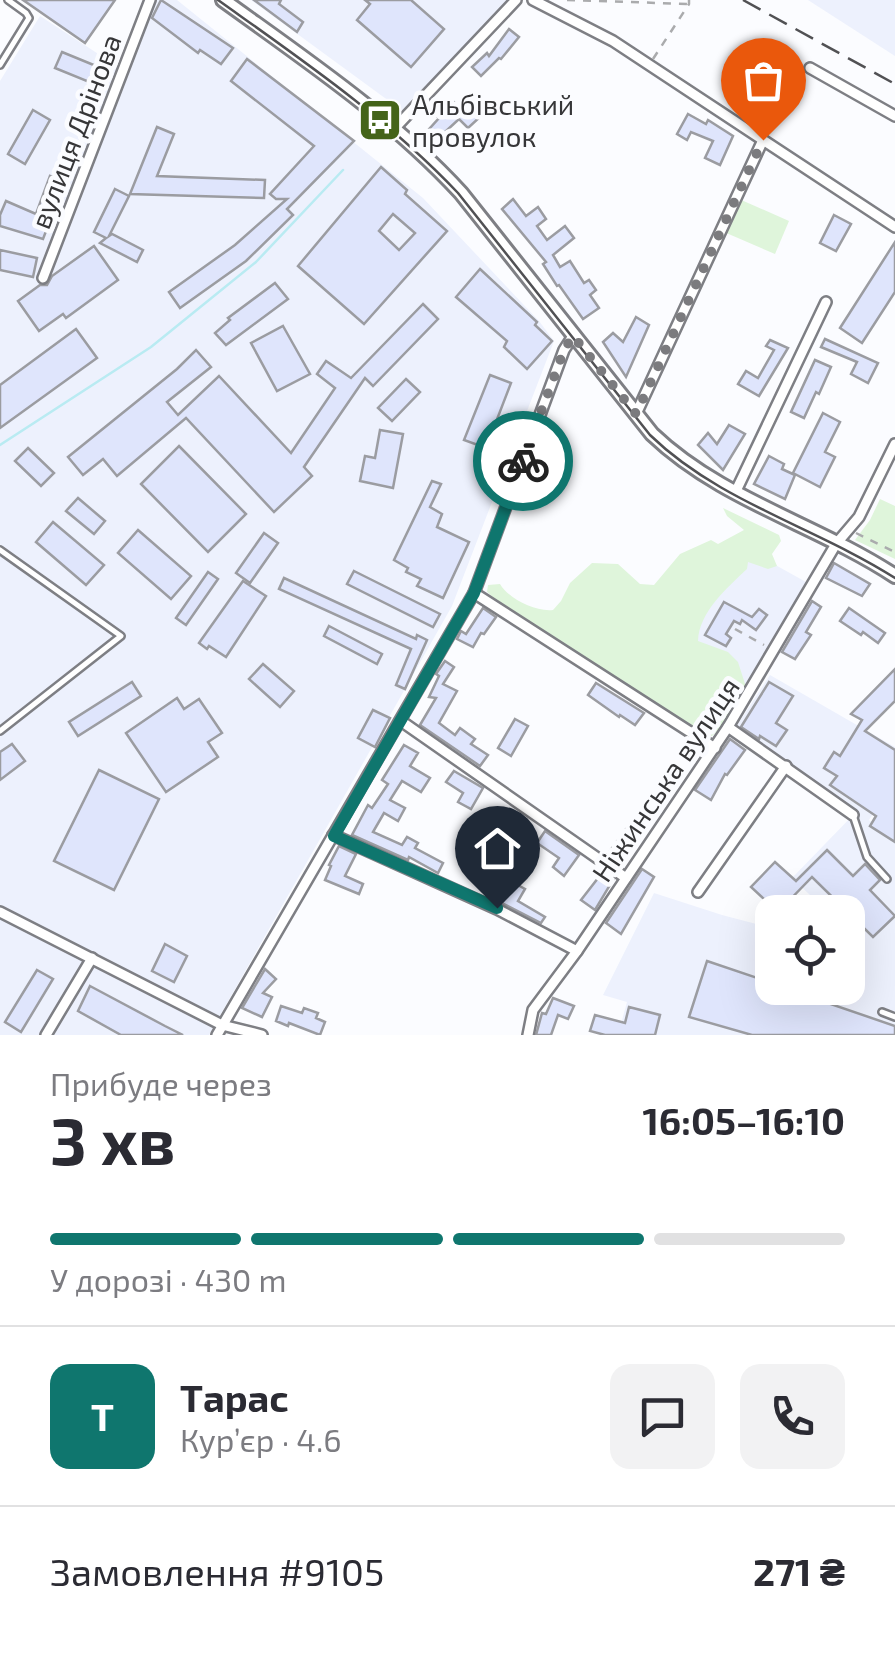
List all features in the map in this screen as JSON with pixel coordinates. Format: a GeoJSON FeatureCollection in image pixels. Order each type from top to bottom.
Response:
{"type":"FeatureCollection","features":[{"type":"Feature","properties":{"kind":"street","name":"вулиця Дрінова"},"geometry":{"type":"LineString","coordinates":[[43,278],[150,0]]}},
{"type":"Feature","properties":{"kind":"street"},"geometry":{"type":"LineString","coordinates":[[223,0],[394,129],[461,193],[636,414],[669,450],[708,478],[895,576]]}},
{"type":"Feature","properties":{"kind":"street"},"geometry":{"type":"LineString","coordinates":[[394,129],[516,0]]}},
{"type":"Feature","properties":{"kind":"street"},"geometry":{"type":"LineString","coordinates":[[533,0],[613,40],[895,227]]}},
{"type":"Feature","properties":{"kind":"street"},"geometry":{"type":"LineString","coordinates":[[810,68],[895,116]]}},
{"type":"Feature","properties":{"kind":"street"},"geometry":{"type":"LineString","coordinates":[[636,414],[763,140]]}},
{"type":"Feature","properties":{"kind":"street"},"geometry":{"type":"LineString","coordinates":[[734,492],[826,302]]}},
{"type":"Feature","properties":{"kind":"street"},"geometry":{"type":"LineString","coordinates":[[219,1030],[474,593],[564,350],[573,336]]}},
{"type":"Feature","properties":{"kind":"street","name":"Ніжинська вулиця"},"geometry":{"type":"LineString","coordinates":[[528,1035],[533,1010],[728,727],[836,544],[859,517],[895,444]]}},
{"type":"Feature","properties":{"kind":"street"},"geometry":{"type":"LineString","coordinates":[[474,593],[714,748]]}},
{"type":"Feature","properties":{"kind":"street"},"geometry":{"type":"LineString","coordinates":[[401,721],[626,878]]}},
{"type":"Feature","properties":{"kind":"street"},"geometry":{"type":"LineString","coordinates":[[728,727],[853,814]]}},
{"type":"Feature","properties":{"kind":"street"},"geometry":{"type":"LineString","coordinates":[[698,892],[786,766]]}},
{"type":"Feature","properties":{"kind":"street"},"geometry":{"type":"LineString","coordinates":[[334,836],[497,908],[577,951]]}},
{"type":"Feature","properties":{"kind":"street"},"geometry":{"type":"LineString","coordinates":[[0,912],[92,958],[219,1030],[262,1035]]}},
{"type":"Feature","properties":{"kind":"street"},"geometry":{"type":"LineString","coordinates":[[46,1035],[92,958]]}},
{"type":"Feature","properties":{"kind":"lane"},"geometry":{"type":"LineString","coordinates":[[0,65],[28,18],[8,0]]}},
{"type":"Feature","properties":{"kind":"lane"},"geometry":{"type":"LineString","coordinates":[[0,550],[121,636],[0,731]]}},
{"type":"Feature","properties":{"kind":"lane"},"geometry":{"type":"LineString","coordinates":[[853,814],[867,857],[887,879]]}},
{"type":"Feature","properties":{"kind":"lane"},"geometry":{"type":"LineString","coordinates":[[882,1012],[895,1017]]}},
{"type":"Feature","properties":{"kind":"path"},"geometry":{"type":"LineString","coordinates":[[567,0],[689,2]]}},
{"type":"Feature","properties":{"kind":"path"},"geometry":{"type":"LineString","coordinates":[[649,64],[689,2]]}},
{"type":"Feature","properties":{"kind":"path"},"geometry":{"type":"LineString","coordinates":[[848,529],[894,551]]}},
{"type":"Feature","properties":{"kind":"path"},"geometry":{"type":"LineString","coordinates":[[735,629],[774,650]]}},
{"type":"Feature","properties":{"kind":"shaded area"},"geometry":{"type":"Polygon","coordinates":[[[154,0],[177,0],[423,198],[554,341],[452,606],[209,1035],[0,1035],[0,81],[40,16],[126,72],[154,0]]]}},
{"type":"Feature","properties":{"kind":"shaded area"},"geometry":{"type":"Polygon","coordinates":[[[251,0],[510,0],[404,112],[251,0]]]}},
{"type":"Feature","properties":{"kind":"shaded area"},"geometry":{"type":"Polygon","coordinates":[[[808,0],[895,0],[895,56],[808,0]]]}},
{"type":"Feature","properties":{"kind":"shaded area"},"geometry":{"type":"Polygon","coordinates":[[[729,539],[806,582],[746,687],[669,644],[729,539]]]}},
{"type":"Feature","properties":{"kind":"shaded area"},"geometry":{"type":"Polygon","coordinates":[[[770,675],[895,747],[895,780],[869,820],[895,840],[895,1035],[618,1035],[627,1002],[603,995],[654,893],[755,924],[755,1005],[865,1005],[865,895],[810,895],[792,878],[857,811],[736,727],[770,675]]]}},
{"type":"Feature","properties":{"kind":"green space"},"geometry":{"type":"Polygon","coordinates":[[[739,199],[789,221],[775,254],[724,232],[739,199]]]}},
{"type":"Feature","properties":{"kind":"green space"},"geometry":{"type":"Polygon","coordinates":[[[880,499],[895,506],[895,559],[855,540],[880,499]]]}},
{"type":"Feature","properties":{"kind":"green space"},"geometry":{"type":"Polygon","coordinates":[[[723,508],[779,535],[781,541],[772,554],[777,566],[768,569],[748,562],[747,569],[723,592],[703,620],[698,641],[728,652],[738,662],[746,687],[740,701],[712,736],[703,735],[487,592],[488,585],[500,584],[523,603],[553,610],[570,583],[592,563],[618,564],[640,584],[654,585],[680,554],[711,540],[718,544],[744,530],[723,508]]]}},
{"type":"Feature","properties":{"kind":"building"},"geometry":{"type":"Polygon","coordinates":[[[23,0],[115,0],[85,43],[23,0]]]}},
{"type":"Feature","properties":{"kind":"building"},"geometry":{"type":"Polygon","coordinates":[[[161,0],[233,48],[221,64],[200,50],[198,53],[152,18],[161,0]]]}},
{"type":"Feature","properties":{"kind":"building"},"geometry":{"type":"Polygon","coordinates":[[[254,0],[281,0],[279,4],[303,22],[297,32],[254,0]]]}},
{"type":"Feature","properties":{"kind":"building"},"geometry":{"type":"Polygon","coordinates":[[[365,0],[411,0],[444,29],[411,67],[357,20],[370,4],[365,0]]]}},
{"type":"Feature","properties":{"kind":"building"},"geometry":{"type":"Polygon","coordinates":[[[509,29],[519,37],[481,76],[472,67],[487,53],[489,56],[509,29]]]}},
{"type":"Feature","properties":{"kind":"building"},"geometry":{"type":"Polygon","coordinates":[[[62,52],[101,68],[94,84],[55,68],[62,52]]]}},
{"type":"Feature","properties":{"kind":"building"},"geometry":{"type":"Polygon","coordinates":[[[247,59],[354,141],[287,209],[293,215],[246,261],[180,308],[169,292],[235,245],[287,199],[276,199],[270,194],[314,146],[231,81],[247,59]]]}},
{"type":"Feature","properties":{"kind":"building"},"geometry":{"type":"Polygon","coordinates":[[[451,99],[463,112],[469,105],[480,117],[468,128],[459,119],[431,145],[422,137],[439,118],[435,114],[451,99]]]}},
{"type":"Feature","properties":{"kind":"building"},"geometry":{"type":"Polygon","coordinates":[[[33,110],[50,120],[25,164],[8,154],[33,110]]]}},
{"type":"Feature","properties":{"kind":"building"},"geometry":{"type":"Polygon","coordinates":[[[688,114],[706,124],[708,120],[733,136],[720,165],[705,158],[713,141],[691,132],[687,140],[677,134],[688,114]]]}},
{"type":"Feature","properties":{"kind":"building"},"geometry":{"type":"Polygon","coordinates":[[[157,127],[174,134],[157,176],[265,180],[264,198],[130,194],[157,127]]]}},
{"type":"Feature","properties":{"kind":"building"},"geometry":{"type":"Polygon","coordinates":[[[381,167],[447,231],[364,324],[298,266],[381,167]],[[393,214],[379,231],[399,250],[415,233],[393,214]]]}},
{"type":"Feature","properties":{"kind":"building"},"geometry":{"type":"Polygon","coordinates":[[[50,176],[65,182],[43,239],[0,226],[6,201],[36,214],[50,176]]]}},
{"type":"Feature","properties":{"kind":"building"},"geometry":{"type":"Polygon","coordinates":[[[115,189],[129,196],[109,236],[143,250],[137,262],[100,243],[106,238],[94,232],[115,189]]]}},
{"type":"Feature","properties":{"kind":"building"},"geometry":{"type":"Polygon","coordinates":[[[513,199],[526,216],[538,207],[546,219],[537,226],[547,240],[565,226],[574,238],[553,255],[560,267],[570,261],[584,283],[589,280],[596,290],[590,295],[599,308],[583,319],[557,286],[543,264],[546,262],[502,209],[513,199]]]}},
{"type":"Feature","properties":{"kind":"building"},"geometry":{"type":"Polygon","coordinates":[[[834,215],[851,224],[836,251],[820,243],[834,215]]]}},
{"type":"Feature","properties":{"kind":"building"},"geometry":{"type":"Polygon","coordinates":[[[895,242],[895,292],[862,343],[840,328],[895,242]]]}},
{"type":"Feature","properties":{"kind":"building"},"geometry":{"type":"Polygon","coordinates":[[[94,246],[118,280],[66,318],[63,314],[39,331],[18,301],[40,285],[47,285],[52,276],[94,246]]]}},
{"type":"Feature","properties":{"kind":"building"},"geometry":{"type":"Polygon","coordinates":[[[0,250],[37,258],[33,277],[0,270],[0,250]]]}},
{"type":"Feature","properties":{"kind":"building"},"geometry":{"type":"Polygon","coordinates":[[[480,269],[552,341],[527,369],[504,347],[507,341],[456,297],[480,269]]]}},
{"type":"Feature","properties":{"kind":"building"},"geometry":{"type":"Polygon","coordinates":[[[275,283],[288,299],[226,345],[215,333],[228,318],[275,283]]]}},
{"type":"Feature","properties":{"kind":"building"},"geometry":{"type":"Polygon","coordinates":[[[423,304],[438,319],[373,386],[365,378],[304,467],[312,476],[274,512],[186,418],[117,476],[103,459],[83,475],[68,457],[196,350],[211,367],[167,402],[178,415],[219,376],[291,453],[335,388],[317,374],[326,361],[351,378],[423,304]]]}},
{"type":"Feature","properties":{"kind":"building"},"geometry":{"type":"Polygon","coordinates":[[[636,317],[649,325],[626,377],[603,342],[613,333],[623,342],[636,317]]]}},
{"type":"Feature","properties":{"kind":"building"},"geometry":{"type":"Polygon","coordinates":[[[283,326],[310,374],[277,391],[251,343],[283,326]]]}},
{"type":"Feature","properties":{"kind":"building"},"geometry":{"type":"Polygon","coordinates":[[[76,329],[97,358],[0,428],[0,385],[76,329]]]}},
{"type":"Feature","properties":{"kind":"building"},"geometry":{"type":"Polygon","coordinates":[[[825,339],[878,363],[868,383],[851,374],[857,362],[821,347],[825,339]]]}},
{"type":"Feature","properties":{"kind":"building"},"geometry":{"type":"Polygon","coordinates":[[[770,340],[788,348],[759,396],[738,384],[746,371],[758,378],[774,350],[766,346],[770,340]]]}},
{"type":"Feature","properties":{"kind":"building"},"geometry":{"type":"Polygon","coordinates":[[[815,360],[831,367],[804,418],[791,412],[815,360]]]}},
{"type":"Feature","properties":{"kind":"building"},"geometry":{"type":"Polygon","coordinates":[[[490,375],[511,383],[486,448],[464,440],[490,375]]]}},
{"type":"Feature","properties":{"kind":"building"},"geometry":{"type":"Polygon","coordinates":[[[406,379],[420,392],[392,421],[378,408],[406,379]]]}},
{"type":"Feature","properties":{"kind":"building"},"geometry":{"type":"Polygon","coordinates":[[[823,413],[840,422],[825,452],[835,457],[820,487],[793,473],[823,413]]]}},
{"type":"Feature","properties":{"kind":"building"},"geometry":{"type":"Polygon","coordinates":[[[729,425],[745,434],[723,470],[698,445],[708,433],[717,444],[729,425]]]}},
{"type":"Feature","properties":{"kind":"building"},"geometry":{"type":"Polygon","coordinates":[[[380,430],[403,434],[393,488],[360,481],[365,456],[375,458],[380,430]]]}},
{"type":"Feature","properties":{"kind":"building"},"geometry":{"type":"Polygon","coordinates":[[[179,446],[246,514],[208,552],[141,484],[179,446]]]}},
{"type":"Feature","properties":{"kind":"building"},"geometry":{"type":"Polygon","coordinates":[[[28,448],[54,473],[41,486],[15,461],[28,448]]]}},
{"type":"Feature","properties":{"kind":"building"},"geometry":{"type":"Polygon","coordinates":[[[769,456],[795,475],[785,499],[754,484],[769,456]]]}},
{"type":"Feature","properties":{"kind":"building"},"geometry":{"type":"Polygon","coordinates":[[[432,481],[441,484],[430,507],[442,514],[437,527],[469,542],[443,598],[417,586],[421,579],[394,560],[432,481]]]}},
{"type":"Feature","properties":{"kind":"building"},"geometry":{"type":"Polygon","coordinates":[[[78,498],[105,521],[94,534],[66,511],[78,498]]]}},
{"type":"Feature","properties":{"kind":"building"},"geometry":{"type":"Polygon","coordinates":[[[53,522],[104,565],[86,585],[36,542],[53,522]]]}},
{"type":"Feature","properties":{"kind":"building"},"geometry":{"type":"Polygon","coordinates":[[[138,530],[191,576],[171,599],[118,553],[138,530]]]}},
{"type":"Feature","properties":{"kind":"building"},"geometry":{"type":"Polygon","coordinates":[[[264,533],[278,543],[250,583],[236,573],[264,533]]]}},
{"type":"Feature","properties":{"kind":"building"},"geometry":{"type":"Polygon","coordinates":[[[834,563],[870,584],[862,596],[826,578],[834,563]]]}},
{"type":"Feature","properties":{"kind":"building"},"geometry":{"type":"Polygon","coordinates":[[[354,571],[440,614],[433,627],[347,584],[354,571]]]}},
{"type":"Feature","properties":{"kind":"building"},"geometry":{"type":"Polygon","coordinates":[[[208,572],[218,579],[186,625],[176,618],[208,572]]]}},
{"type":"Feature","properties":{"kind":"building"},"geometry":{"type":"Polygon","coordinates":[[[284,578],[416,639],[417,635],[427,640],[405,689],[396,685],[411,649],[279,589],[284,578]]]}},
{"type":"Feature","properties":{"kind":"building"},"geometry":{"type":"Polygon","coordinates":[[[243,581],[266,596],[226,657],[199,643],[243,581]]]}},
{"type":"Feature","properties":{"kind":"building"},"geometry":{"type":"Polygon","coordinates":[[[812,601],[821,607],[806,632],[811,635],[795,659],[782,652],[812,601]]]}},
{"type":"Feature","properties":{"kind":"building"},"geometry":{"type":"Polygon","coordinates":[[[724,602],[752,617],[759,609],[767,615],[756,630],[742,620],[740,624],[734,621],[726,634],[731,638],[726,646],[705,635],[724,602]]]}},
{"type":"Feature","properties":{"kind":"building"},"geometry":{"type":"Polygon","coordinates":[[[483,608],[496,617],[484,634],[473,647],[457,639],[461,631],[466,634],[483,608]]]}},
{"type":"Feature","properties":{"kind":"building"},"geometry":{"type":"Polygon","coordinates":[[[849,608],[885,633],[878,643],[840,621],[849,608]]]}},
{"type":"Feature","properties":{"kind":"building"},"geometry":{"type":"Polygon","coordinates":[[[329,626],[382,654],[377,664],[324,636],[329,626]]]}},
{"type":"Feature","properties":{"kind":"building"},"geometry":{"type":"Polygon","coordinates":[[[445,661],[454,667],[443,684],[457,691],[439,723],[455,735],[460,728],[475,739],[471,744],[488,755],[480,766],[420,725],[436,698],[429,697],[445,661]]]}},
{"type":"Feature","properties":{"kind":"building"},"geometry":{"type":"Polygon","coordinates":[[[263,664],[294,691],[280,707],[249,679],[263,664]]]}},
{"type":"Feature","properties":{"kind":"building"},"geometry":{"type":"Polygon","coordinates":[[[895,669],[895,701],[865,731],[895,750],[895,842],[870,826],[876,816],[830,785],[837,776],[824,768],[834,752],[840,756],[862,720],[851,714],[895,669]]]}},
{"type":"Feature","properties":{"kind":"building"},"geometry":{"type":"Polygon","coordinates":[[[132,682],[141,696],[78,736],[69,722],[132,682]]]}},
{"type":"Feature","properties":{"kind":"building"},"geometry":{"type":"Polygon","coordinates":[[[769,682],[793,696],[776,723],[787,730],[776,746],[741,727],[769,682]]]}},
{"type":"Feature","properties":{"kind":"building"},"geometry":{"type":"Polygon","coordinates":[[[596,683],[644,713],[635,725],[588,695],[596,683]]]}},
{"type":"Feature","properties":{"kind":"building"},"geometry":{"type":"Polygon","coordinates":[[[177,698],[184,709],[199,699],[222,733],[208,742],[218,757],[166,792],[126,733],[177,698]]]}},
{"type":"Feature","properties":{"kind":"building"},"geometry":{"type":"Polygon","coordinates":[[[373,710],[390,718],[375,747],[358,738],[373,710]]]}},
{"type":"Feature","properties":{"kind":"building"},"geometry":{"type":"Polygon","coordinates":[[[515,719],[528,726],[511,756],[498,748],[515,719]]]}},
{"type":"Feature","properties":{"kind":"building"},"geometry":{"type":"Polygon","coordinates":[[[730,739],[745,750],[725,774],[711,800],[695,790],[730,739]]]}},
{"type":"Feature","properties":{"kind":"building"},"geometry":{"type":"Polygon","coordinates":[[[12,744],[25,761],[0,780],[0,752],[12,744]]]}},
{"type":"Feature","properties":{"kind":"building"},"geometry":{"type":"Polygon","coordinates":[[[404,745],[418,753],[410,766],[430,778],[421,792],[402,781],[390,800],[405,808],[398,821],[384,813],[373,832],[402,845],[407,837],[418,843],[415,848],[443,863],[438,873],[352,835],[368,805],[372,808],[388,784],[382,780],[404,745]]]}},
{"type":"Feature","properties":{"kind":"building"},"geometry":{"type":"Polygon","coordinates":[[[99,770],[159,799],[114,890],[54,861],[99,770]]]}},
{"type":"Feature","properties":{"kind":"building"},"geometry":{"type":"Polygon","coordinates":[[[454,771],[483,788],[471,809],[458,802],[463,793],[446,782],[454,771]]]}},
{"type":"Feature","properties":{"kind":"building"},"geometry":{"type":"Polygon","coordinates":[[[629,825],[641,833],[621,864],[607,855],[629,825]]]}},
{"type":"Feature","properties":{"kind":"building"},"geometry":{"type":"Polygon","coordinates":[[[545,831],[579,855],[564,876],[553,867],[559,858],[537,843],[545,831]]]}},
{"type":"Feature","properties":{"kind":"building"},"geometry":{"type":"Polygon","coordinates":[[[339,846],[356,854],[345,876],[363,884],[359,894],[325,880],[339,846]]]}},
{"type":"Feature","properties":{"kind":"building"},"geometry":{"type":"Polygon","coordinates":[[[827,850],[853,876],[865,864],[880,880],[870,890],[895,916],[873,937],[865,929],[865,895],[830,895],[812,877],[795,895],[760,895],[751,887],[775,862],[796,881],[827,850]]]}},
{"type":"Feature","properties":{"kind":"building"},"geometry":{"type":"Polygon","coordinates":[[[642,869],[654,877],[621,934],[606,923],[642,869]]]}},
{"type":"Feature","properties":{"kind":"building"},"geometry":{"type":"Polygon","coordinates":[[[602,873],[613,880],[595,910],[581,900],[602,873]]]}},
{"type":"Feature","properties":{"kind":"building"},"geometry":{"type":"Polygon","coordinates":[[[514,883],[525,889],[518,901],[545,917],[541,923],[502,903],[514,883]]]}},
{"type":"Feature","properties":{"kind":"building"},"geometry":{"type":"Polygon","coordinates":[[[165,944],[187,956],[174,982],[152,971],[165,944]]]}},
{"type":"Feature","properties":{"kind":"building"},"geometry":{"type":"Polygon","coordinates":[[[707,961],[755,977],[755,1005],[834,1005],[895,1026],[895,1035],[752,1035],[689,1017],[707,961]]]}},
{"type":"Feature","properties":{"kind":"building"},"geometry":{"type":"Polygon","coordinates":[[[265,969],[276,979],[263,993],[272,997],[262,1017],[242,1008],[265,969]]]}},
{"type":"Feature","properties":{"kind":"building"},"geometry":{"type":"Polygon","coordinates":[[[37,970],[53,979],[21,1032],[5,1022],[37,970]]]}},
{"type":"Feature","properties":{"kind":"building"},"geometry":{"type":"Polygon","coordinates":[[[90,986],[183,1035],[121,1035],[78,1011],[90,986]]]}},
{"type":"Feature","properties":{"kind":"building"},"geometry":{"type":"Polygon","coordinates":[[[553,998],[574,1006],[568,1019],[558,1015],[551,1035],[536,1035],[542,1013],[546,1014],[553,998]]]}},
{"type":"Feature","properties":{"kind":"building"},"geometry":{"type":"Polygon","coordinates":[[[281,1006],[318,1013],[316,1018],[325,1022],[320,1035],[276,1021],[281,1006]]]}},
{"type":"Feature","properties":{"kind":"building"},"geometry":{"type":"Polygon","coordinates":[[[629,1007],[660,1015],[655,1035],[605,1035],[590,1031],[595,1015],[625,1023],[629,1007]]]}},
{"type":"Feature","properties":{"kind":"waterway"},"geometry":{"type":"LineString","coordinates":[[0,445],[151,347],[256,262],[343,170]]}},
{"type":"Feature","properties":{"kind":"tram line"},"geometry":{"type":"LineString","coordinates":[[218,0],[343,91],[458,193],[650,435],[706,478],[895,578]]}},
{"type":"Feature","properties":{"kind":"railway"},"geometry":{"type":"LineString","coordinates":[[743,0],[895,84]]}},
{"type":"Feature","properties":{"kind":"way so far"},"geometry":{"type":"LineString","coordinates":[[523,461],[564,350],[573,336],[636,414],[763,140]]}},
{"type":"Feature","properties":{"kind":"place","name":"Альбівський провулок"},"geometry":{"type":"Point","coordinates":[380,120]}},
{"type":"Feature","properties":{"kind":"route"},"geometry":{"type":"LineString","coordinates":[[497,908],[334,836],[474,593],[523,461]]}}]}
